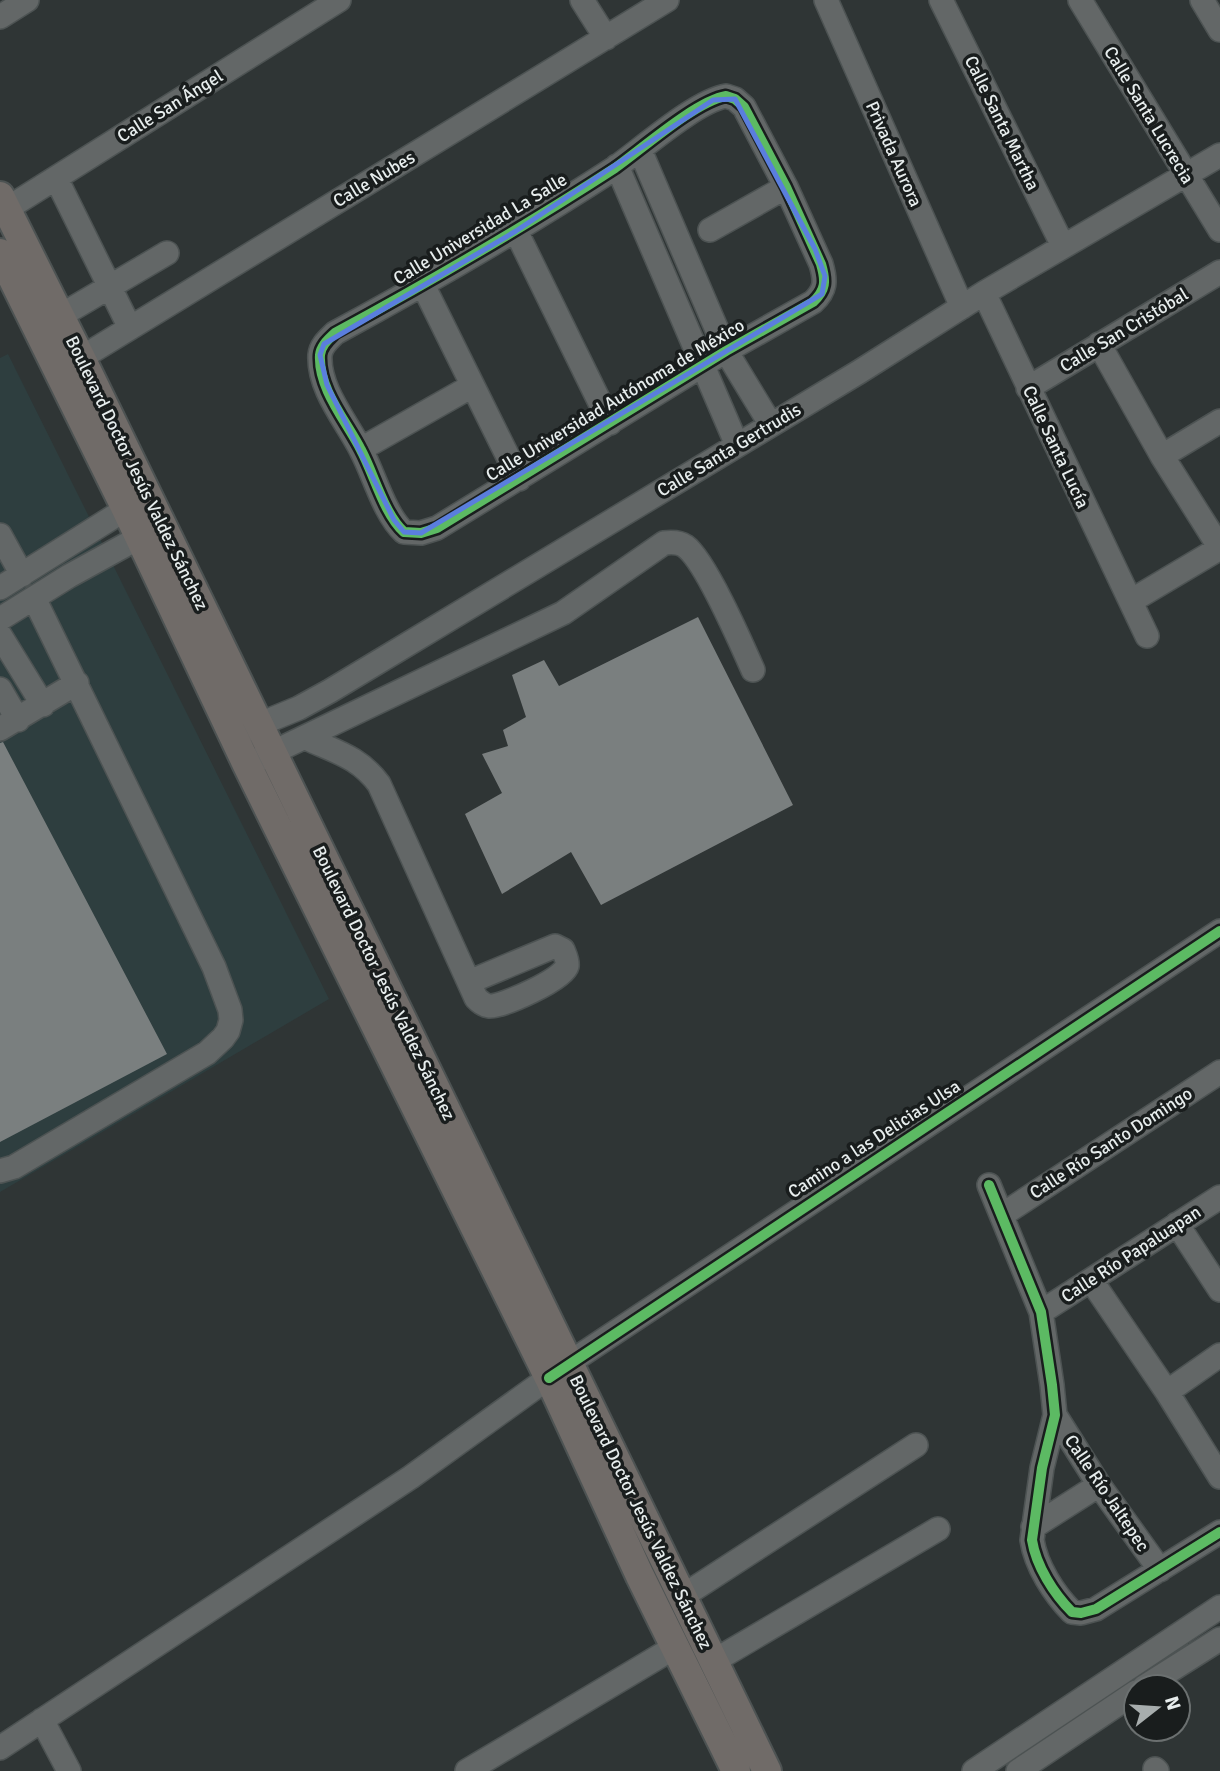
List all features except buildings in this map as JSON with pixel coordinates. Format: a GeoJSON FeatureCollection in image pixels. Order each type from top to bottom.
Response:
{"type":"FeatureCollection","features":[{"type":"Feature","properties":{"kind":"main road","name":"Boulevard Doctor Jesús Valdez Sánchez"},"geometry":{"type":"LineString","coordinates":[[2,204],[81,358],[260,725],[260,759]]}},
{"type":"Feature","properties":{"kind":"main road","name":"Boulevard Doctor Jesús Valdez Sánchez"},"geometry":{"type":"LineString","coordinates":[[0,253],[140,537],[233,735],[260,759],[559,1371],[683,1596],[767,1771]]}},
{"type":"Feature","properties":{"kind":"main road","name":"Boulevard Doctor Jesús Valdez Sánchez"},"geometry":{"type":"LineString","coordinates":[[559,1371],[675,1647],[735,1767]]}},
{"type":"Feature","properties":{"kind":"street"},"geometry":{"type":"LineString","coordinates":[[0,17],[27,0]]}},
{"type":"Feature","properties":{"kind":"street","name":"Calle San Ángel"},"geometry":{"type":"LineString","coordinates":[[2,204],[56,178],[339,0]]}},
{"type":"Feature","properties":{"kind":"street"},"geometry":{"type":"LineString","coordinates":[[582,0],[606,38]]}},
{"type":"Feature","properties":{"kind":"street","name":"Calle Nubes"},"geometry":{"type":"LineString","coordinates":[[81,358],[667,0]]}},
{"type":"Feature","properties":{"kind":"street","name":"Privada Aurora"},"geometry":{"type":"LineString","coordinates":[[826,0],[962,307]]}},
{"type":"Feature","properties":{"kind":"street","name":"Calle Santa Martha"},"geometry":{"type":"LineString","coordinates":[[941,0],[1063,246]]}},
{"type":"Feature","properties":{"kind":"street","name":"Calle Santa Lucrecia"},"geometry":{"type":"LineString","coordinates":[[1080,0],[1220,230]]}},
{"type":"Feature","properties":{"kind":"street"},"geometry":{"type":"LineString","coordinates":[[1202,0],[1220,30]]}},
{"type":"Feature","properties":{"kind":"street","name":"Calle Universidad La Salle"},"geometry":{"type":"LineString","coordinates":[[361,449],[333,401],[320,355],[324,344],[335,333],[516,231],[617,166],[688,115],[720,97],[735,99],[749,116],[786,187]]}},
{"type":"Feature","properties":{"kind":"street"},"geometry":{"type":"LineString","coordinates":[[640,150],[726,351],[771,425]]}},
{"type":"Feature","properties":{"kind":"street","name":"Calle Santa Gertrudis"},"geometry":{"type":"LineString","coordinates":[[233,735],[330,691],[984,293],[1220,155]]}},
{"type":"Feature","properties":{"kind":"street"},"geometry":{"type":"LineString","coordinates":[[617,166],[737,445]]}},
{"type":"Feature","properties":{"kind":"street"},"geometry":{"type":"LineString","coordinates":[[56,178],[130,328]]}},
{"type":"Feature","properties":{"kind":"street"},"geometry":{"type":"LineString","coordinates":[[710,230],[786,187]]}},
{"type":"Feature","properties":{"kind":"street","name":"Calle Universidad Autónoma de México"},"geometry":{"type":"LineString","coordinates":[[361,449],[400,528],[410,533],[437,528],[726,351],[813,302],[822,294],[825,276],[786,187]]}},
{"type":"Feature","properties":{"kind":"street"},"geometry":{"type":"LineString","coordinates":[[516,231],[610,423]]}},
{"type":"Feature","properties":{"kind":"street"},"geometry":{"type":"LineString","coordinates":[[60,316],[167,253]]}},
{"type":"Feature","properties":{"kind":"street","name":"Calle San Cristóbal"},"geometry":{"type":"LineString","coordinates":[[1028,388],[1220,272]]}},
{"type":"Feature","properties":{"kind":"street"},"geometry":{"type":"LineString","coordinates":[[423,285],[519,479]]}},
{"type":"Feature","properties":{"kind":"street","name":"Calle Santa Lucía"},"geometry":{"type":"LineString","coordinates":[[984,293],[1147,636]]}},
{"type":"Feature","properties":{"kind":"street"},"geometry":{"type":"LineString","coordinates":[[1098,344],[1162,456],[1220,548],[1131,601]]}},
{"type":"Feature","properties":{"kind":"street"},"geometry":{"type":"LineString","coordinates":[[361,449],[472,386]]}},
{"type":"Feature","properties":{"kind":"street"},"geometry":{"type":"LineString","coordinates":[[1162,456],[1220,421]]}},
{"type":"Feature","properties":{"kind":"street"},"geometry":{"type":"LineString","coordinates":[[0,588],[126,509]]}},
{"type":"Feature","properties":{"kind":"street"},"geometry":{"type":"LineString","coordinates":[[0,535],[22,575]]}},
{"type":"Feature","properties":{"kind":"street"},"geometry":{"type":"LineString","coordinates":[[0,619],[140,537]]}},
{"type":"Feature","properties":{"kind":"street"},"geometry":{"type":"LineString","coordinates":[[260,759],[563,613],[664,543],[678,543],[691,551],[727,613],[753,670]]}},
{"type":"Feature","properties":{"kind":"street"},"geometry":{"type":"LineString","coordinates":[[0,1171],[14,1167],[95,1121],[207,1053],[228,1031],[231,1020],[227,999],[214,967],[34,598]]}},
{"type":"Feature","properties":{"kind":"street"},"geometry":{"type":"LineString","coordinates":[[0,635],[43,705]]}},
{"type":"Feature","properties":{"kind":"street"},"geometry":{"type":"LineString","coordinates":[[0,689],[9,724],[77,683]]}},
{"type":"Feature","properties":{"kind":"street"},"geometry":{"type":"LineString","coordinates":[[306,738],[347,755],[368,768],[379,784],[469,982]]}},
{"type":"Feature","properties":{"kind":"street","name":"Camino a las Delicias Ulsa"},"geometry":{"type":"LineString","coordinates":[[0,1748],[411,1478],[559,1371],[1220,931]]}},
{"type":"Feature","properties":{"kind":"street","name":"Calle Río Santo Domingo"},"geometry":{"type":"LineString","coordinates":[[1002,1215],[1220,1072]]}},
{"type":"Feature","properties":{"kind":"street"},"geometry":{"type":"LineString","coordinates":[[989,1185],[1041,1312],[1055,1415],[1042,1468],[1033,1527],[1034,1551],[1051,1585],[1069,1610],[1075,1614],[1081,1613],[1111,1602],[1220,1532]]}},
{"type":"Feature","properties":{"kind":"street","name":"Calle Río Papaluapan"},"geometry":{"type":"LineString","coordinates":[[1041,1312],[1220,1197]]}},
{"type":"Feature","properties":{"kind":"street"},"geometry":{"type":"LineString","coordinates":[[1177,1224],[1220,1290]]}},
{"type":"Feature","properties":{"kind":"street"},"geometry":{"type":"LineString","coordinates":[[1091,1280],[1167,1392],[1220,1477]]}},
{"type":"Feature","properties":{"kind":"street"},"geometry":{"type":"LineString","coordinates":[[1167,1392],[1220,1355]]}},
{"type":"Feature","properties":{"kind":"street","name":"Calle Río Jaltepec"},"geometry":{"type":"LineString","coordinates":[[1055,1415],[1099,1485],[1160,1570]]}},
{"type":"Feature","properties":{"kind":"street"},"geometry":{"type":"LineString","coordinates":[[683,1596],[916,1446]]}},
{"type":"Feature","properties":{"kind":"street"},"geometry":{"type":"LineString","coordinates":[[1033,1527],[1099,1485]]}},
{"type":"Feature","properties":{"kind":"street"},"geometry":{"type":"LineString","coordinates":[[714,1661],[938,1529]]}},
{"type":"Feature","properties":{"kind":"street"},"geometry":{"type":"LineString","coordinates":[[974,1771],[1220,1607]]}},
{"type":"Feature","properties":{"kind":"street"},"geometry":{"type":"LineString","coordinates":[[1166,1673],[1220,1639]]}},
{"type":"Feature","properties":{"kind":"street"},"geometry":{"type":"LineString","coordinates":[[467,1771],[675,1647]]}},
{"type":"Feature","properties":{"kind":"street"},"geometry":{"type":"LineString","coordinates":[[1018,1771],[1122,1702]]}},
{"type":"Feature","properties":{"kind":"street"},"geometry":{"type":"LineString","coordinates":[[42,1720],[69,1771]]}},
{"type":"Feature","properties":{"kind":"street"},"geometry":{"type":"LineString","coordinates":[[1043,1724],[1058,1746]]}},
{"type":"Feature","properties":{"kind":"highlighted area"},"geometry":{"type":"Polygon","coordinates":[[[735,99],[815,249],[825,276],[822,294],[421,533],[404,532],[394,520],[327,385],[320,355],[324,344],[516,231],[713,100],[735,99]]]}},
{"type":"Feature","properties":{"kind":"shaded area"},"geometry":{"type":"Polygon","coordinates":[[[8,354],[329,999],[0,1192],[0,358],[8,354]]]}},
{"type":"Feature","properties":{"kind":"cycle path"},"geometry":{"type":"LineString","coordinates":[[726,96],[735,99],[744,107],[786,187],[821,264],[823,289],[813,302],[726,351],[437,528],[421,533],[404,532],[391,515],[361,450],[328,393],[321,368],[320,355],[324,345],[335,333],[477,253],[581,190],[669,127],[700,107],[726,96]]}},
{"type":"Feature","properties":{"kind":"cycle path"},"geometry":{"type":"LineString","coordinates":[[549,1378],[1220,931]]}},
{"type":"Feature","properties":{"kind":"cycle path"},"geometry":{"type":"LineString","coordinates":[[989,1185],[1041,1312],[1055,1415],[1042,1468],[1032,1540],[1037,1560],[1052,1588],[1072,1612],[1081,1613],[1096,1609],[1220,1532]]}}]}
